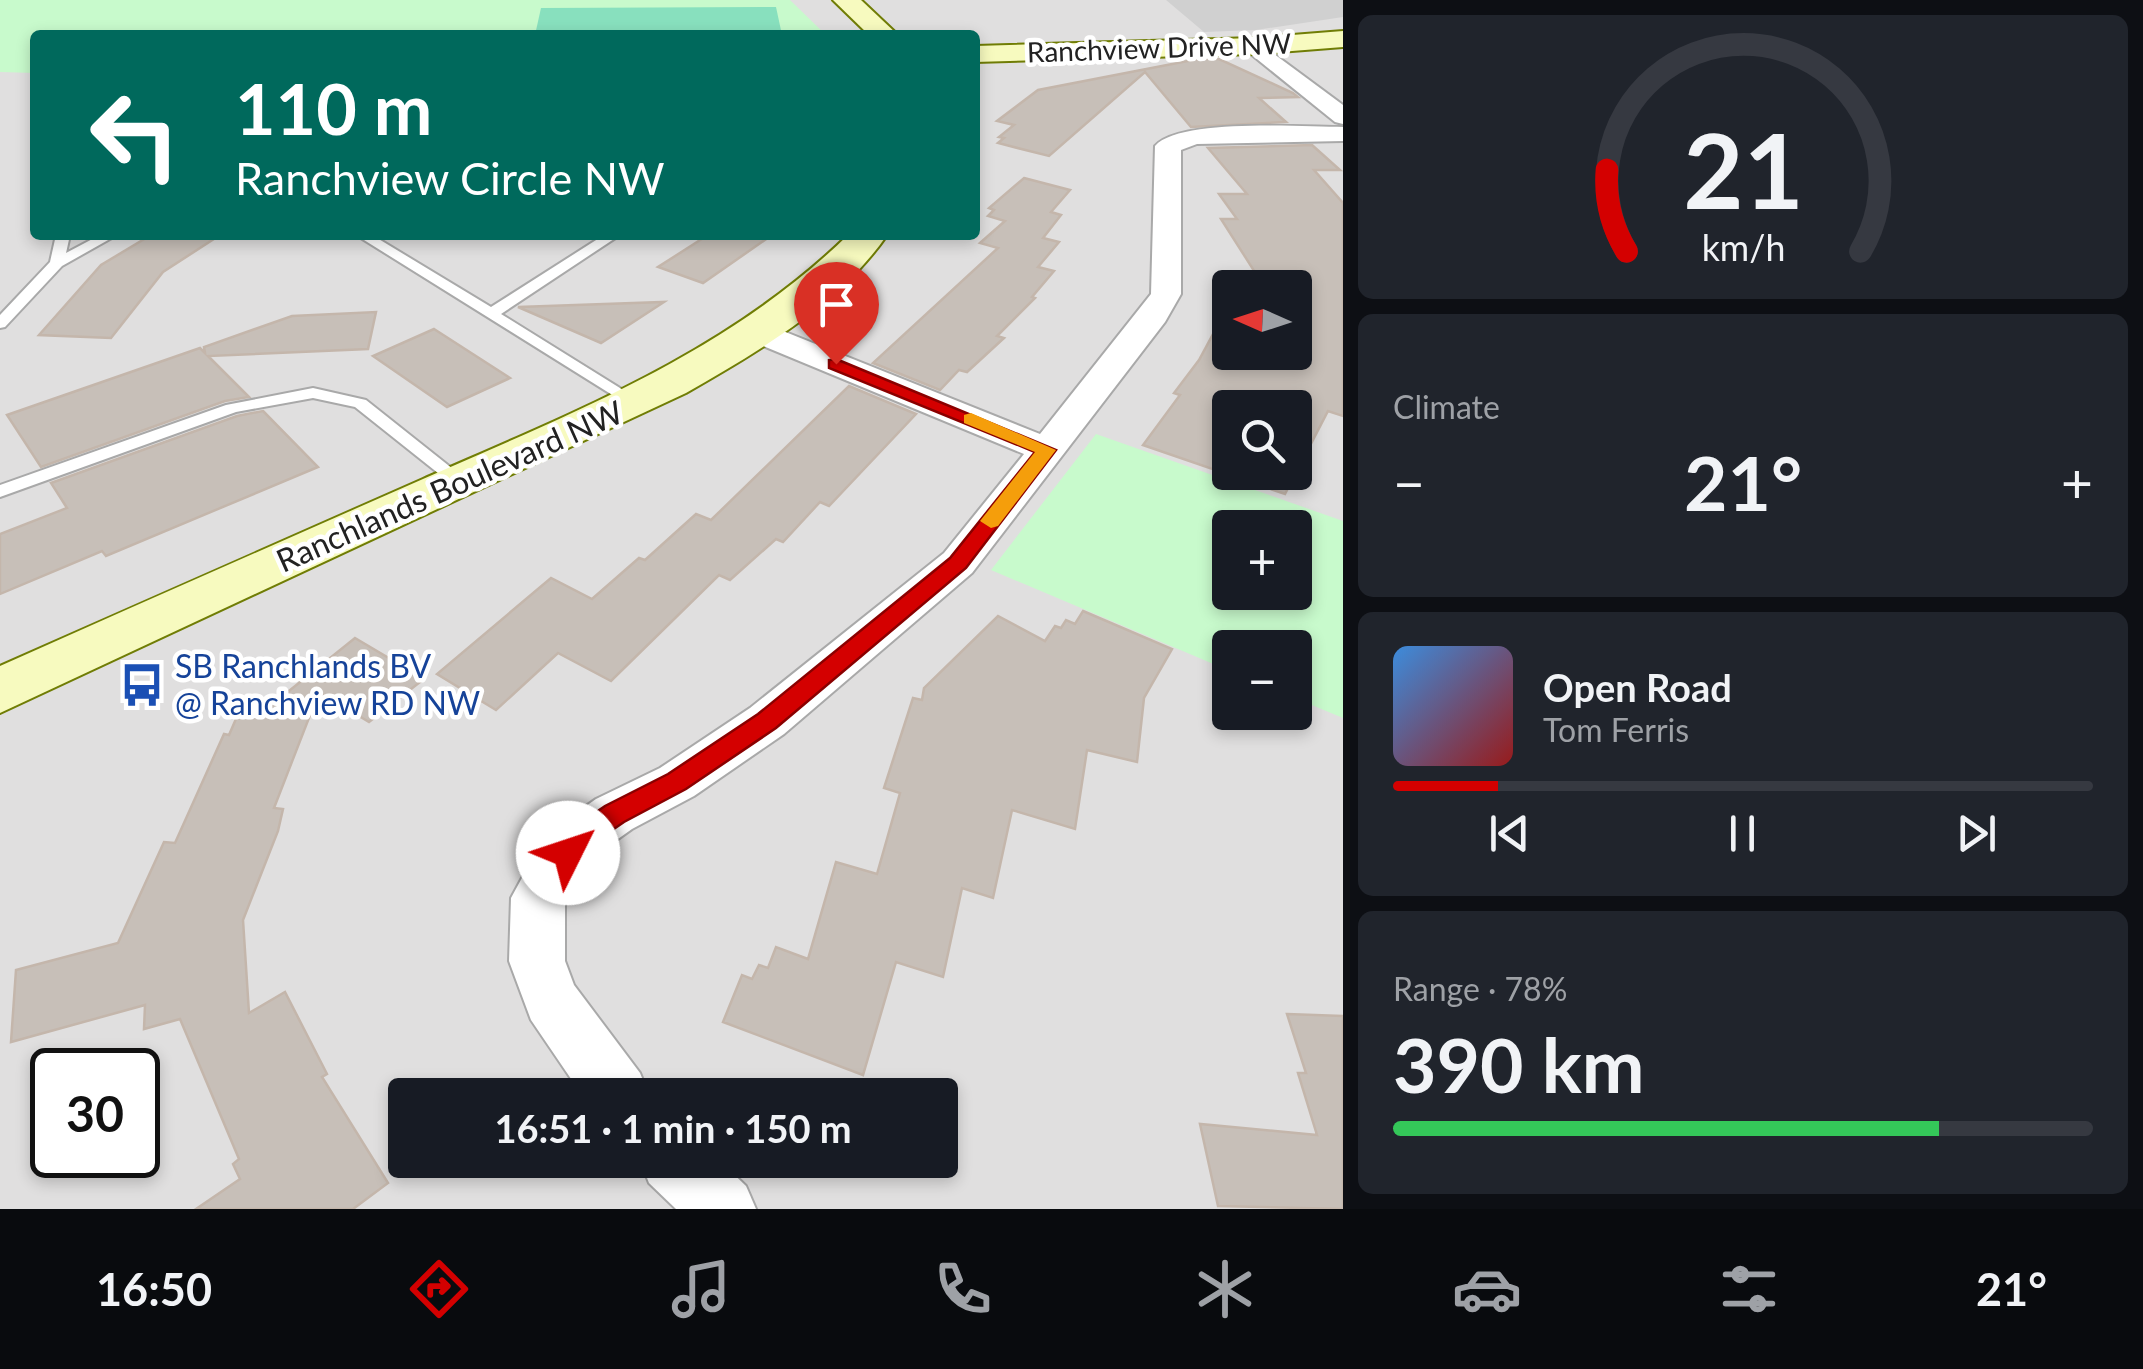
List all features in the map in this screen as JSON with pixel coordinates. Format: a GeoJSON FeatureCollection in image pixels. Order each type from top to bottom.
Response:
{"type":"FeatureCollection","features":[{"type":"Feature","properties":{"kind":"street"},"geometry":{"type":"LineString","coordinates":[[846,0],[879,30]]}},
{"type":"Feature","properties":{"kind":"street","name":"Ranchview Drive NW"},"geometry":{"type":"LineString","coordinates":[[980,54],[1254,46],[1343,39]]}},
{"type":"Feature","properties":{"kind":"street"},"geometry":{"type":"LineString","coordinates":[[1254,46],[1343,118]]}},
{"type":"Feature","properties":{"kind":"street"},"geometry":{"type":"LineString","coordinates":[[606,1078],[551,1001],[537,962],[538,898],[554,870],[583,836],[614,814],[677,782],[767,721],[958,563],[1154,315],[1166,294],[1168,146],[1194,138],[1343,134]]}},
{"type":"Feature","properties":{"kind":"street","name":"Ranchlands Boulevard NW"},"geometry":{"type":"LineString","coordinates":[[0,691],[636,403],[758,332],[828,279],[864,240]]}},
{"type":"Feature","properties":{"kind":"street"},"geometry":{"type":"LineString","coordinates":[[758,332],[1046,450]]}},
{"type":"Feature","properties":{"kind":"street"},"geometry":{"type":"LineString","coordinates":[[691,1178],[723,1209]]}},
{"type":"Feature","properties":{"kind":"lane"},"geometry":{"type":"LineString","coordinates":[[0,117],[14,117]]}},
{"type":"Feature","properties":{"kind":"lane"},"geometry":{"type":"LineString","coordinates":[[57,262],[62,240]]}},
{"type":"Feature","properties":{"kind":"lane"},"geometry":{"type":"LineString","coordinates":[[0,324],[57,262],[100,240]]}},
{"type":"Feature","properties":{"kind":"lane"},"geometry":{"type":"LineString","coordinates":[[371,240],[636,403]]}},
{"type":"Feature","properties":{"kind":"lane"},"geometry":{"type":"LineString","coordinates":[[491,314],[605,240]]}},
{"type":"Feature","properties":{"kind":"lane"},"geometry":{"type":"LineString","coordinates":[[0,490],[232,408],[314,393],[360,403],[459,481]]}},
{"type":"Feature","properties":{"kind":"shaded area"},"geometry":{"type":"Polygon","coordinates":[[[0,0],[1343,0],[1343,1209],[0,1209],[0,0]]]}},
{"type":"Feature","properties":{"kind":"shaded area"},"geometry":{"type":"Polygon","coordinates":[[[1166,0],[1343,0],[1343,17],[1256,30],[1204,32],[1166,0]]]}},
{"type":"Feature","properties":{"kind":"green space"},"geometry":{"type":"Polygon","coordinates":[[[0,0],[790,0],[821,30],[30,30],[30,73],[0,72],[0,0]]]}},
{"type":"Feature","properties":{"kind":"green space"},"geometry":{"type":"Polygon","coordinates":[[[776,7],[781,30],[536,30],[541,8],[776,7]]]}},
{"type":"Feature","properties":{"kind":"green space"},"geometry":{"type":"Polygon","coordinates":[[[1096,434],[1212,475],[1212,490],[1255,490],[1312,510],[1212,510],[1212,610],[1312,610],[1312,510],[1343,521],[1343,718],[1312,705],[1312,630],[1212,630],[1212,663],[991,570],[1096,434]]]}},
{"type":"Feature","properties":{"kind":"building"},"geometry":{"type":"Polygon","coordinates":[[[1198,59],[1219,59],[1293,93],[1298,97],[1259,98],[1286,122],[1191,127],[1145,72],[1049,156],[998,143],[1004,138],[999,137],[1014,125],[997,121],[1038,90],[1198,59]]]}},
{"type":"Feature","properties":{"kind":"building"},"geometry":{"type":"Polygon","coordinates":[[[1312,145],[1340,170],[1314,170],[1343,203],[1343,416],[1328,411],[1312,442],[1312,390],[1212,390],[1212,469],[1143,445],[1180,395],[1174,393],[1212,336],[1212,370],[1312,370],[1312,270],[1254,270],[1221,219],[1237,219],[1219,194],[1247,194],[1208,148],[1312,145]]]}},
{"type":"Feature","properties":{"kind":"building"},"geometry":{"type":"Polygon","coordinates":[[[1024,178],[1070,190],[1051,212],[1061,215],[1043,238],[1059,242],[1038,267],[1054,271],[1032,297],[1035,298],[997,336],[1004,338],[967,372],[959,370],[940,390],[873,363],[998,248],[980,243],[1005,221],[988,216],[994,210],[989,208],[1024,178]]]}},
{"type":"Feature","properties":{"kind":"building"},"geometry":{"type":"Polygon","coordinates":[[[143,240],[212,240],[163,272],[111,338],[39,335],[101,265],[143,240]]]}},
{"type":"Feature","properties":{"kind":"building"},"geometry":{"type":"Polygon","coordinates":[[[700,240],[765,240],[703,283],[658,267],[700,240]]]}},
{"type":"Feature","properties":{"kind":"building"},"geometry":{"type":"Polygon","coordinates":[[[664,302],[601,343],[518,307],[664,302]]]}},
{"type":"Feature","properties":{"kind":"building"},"geometry":{"type":"Polygon","coordinates":[[[376,312],[368,349],[208,356],[249,397],[225,401],[41,467],[7,415],[200,348],[205,353],[204,347],[292,316],[376,312]]]}},
{"type":"Feature","properties":{"kind":"building"},"geometry":{"type":"Polygon","coordinates":[[[434,329],[510,378],[447,407],[373,356],[434,329]]]}},
{"type":"Feature","properties":{"kind":"building"},"geometry":{"type":"Polygon","coordinates":[[[849,386],[916,414],[829,506],[820,502],[783,542],[776,539],[730,580],[719,575],[611,681],[558,653],[496,710],[437,674],[551,578],[592,599],[639,558],[645,560],[696,514],[711,520],[849,386]]]}},
{"type":"Feature","properties":{"kind":"building"},"geometry":{"type":"Polygon","coordinates":[[[263,411],[318,467],[106,556],[102,551],[0,594],[0,534],[67,508],[51,483],[237,416],[263,411]]]}},
{"type":"Feature","properties":{"kind":"building"},"geometry":{"type":"Polygon","coordinates":[[[1083,611],[1172,649],[1144,698],[1137,762],[1087,750],[1075,829],[1012,810],[993,898],[962,888],[943,977],[896,962],[863,1075],[723,1022],[742,975],[752,979],[759,965],[768,968],[776,947],[808,959],[836,862],[877,874],[900,793],[884,788],[913,698],[922,700],[924,688],[998,616],[1045,641],[1055,626],[1061,628],[1066,620],[1075,624],[1083,611]]]}},
{"type":"Feature","properties":{"kind":"building"},"geometry":{"type":"Polygon","coordinates":[[[355,638],[424,679],[369,722],[319,692],[274,808],[283,809],[278,831],[243,920],[249,1013],[285,992],[327,1074],[322,1077],[388,1183],[353,1209],[196,1209],[240,1179],[233,1164],[239,1159],[180,1019],[144,1029],[145,1005],[11,1042],[16,970],[118,943],[164,842],[175,843],[224,734],[229,735],[242,705],[269,707],[355,638]]]}},
{"type":"Feature","properties":{"kind":"building"},"geometry":{"type":"Polygon","coordinates":[[[1287,1014],[1343,1016],[1343,1209],[1218,1206],[1200,1124],[1317,1135],[1298,1073],[1306,1073],[1287,1014]]]}},
{"type":"Feature","properties":{"kind":"slow traffic"},"geometry":{"type":"LineString","coordinates":[[971,419],[1046,450],[991,521]]}},
{"type":"Feature","properties":{"kind":"place","name":"SB Ranchlands BV @ Ranchview RD NW"},"geometry":{"type":"Point","coordinates":[142,685]}},
{"type":"Feature","properties":{"kind":"route"},"geometry":{"type":"LineString","coordinates":[[568,853],[583,836],[614,814],[677,782],[767,721],[958,563],[1046,450],[836,364]]}}]}
